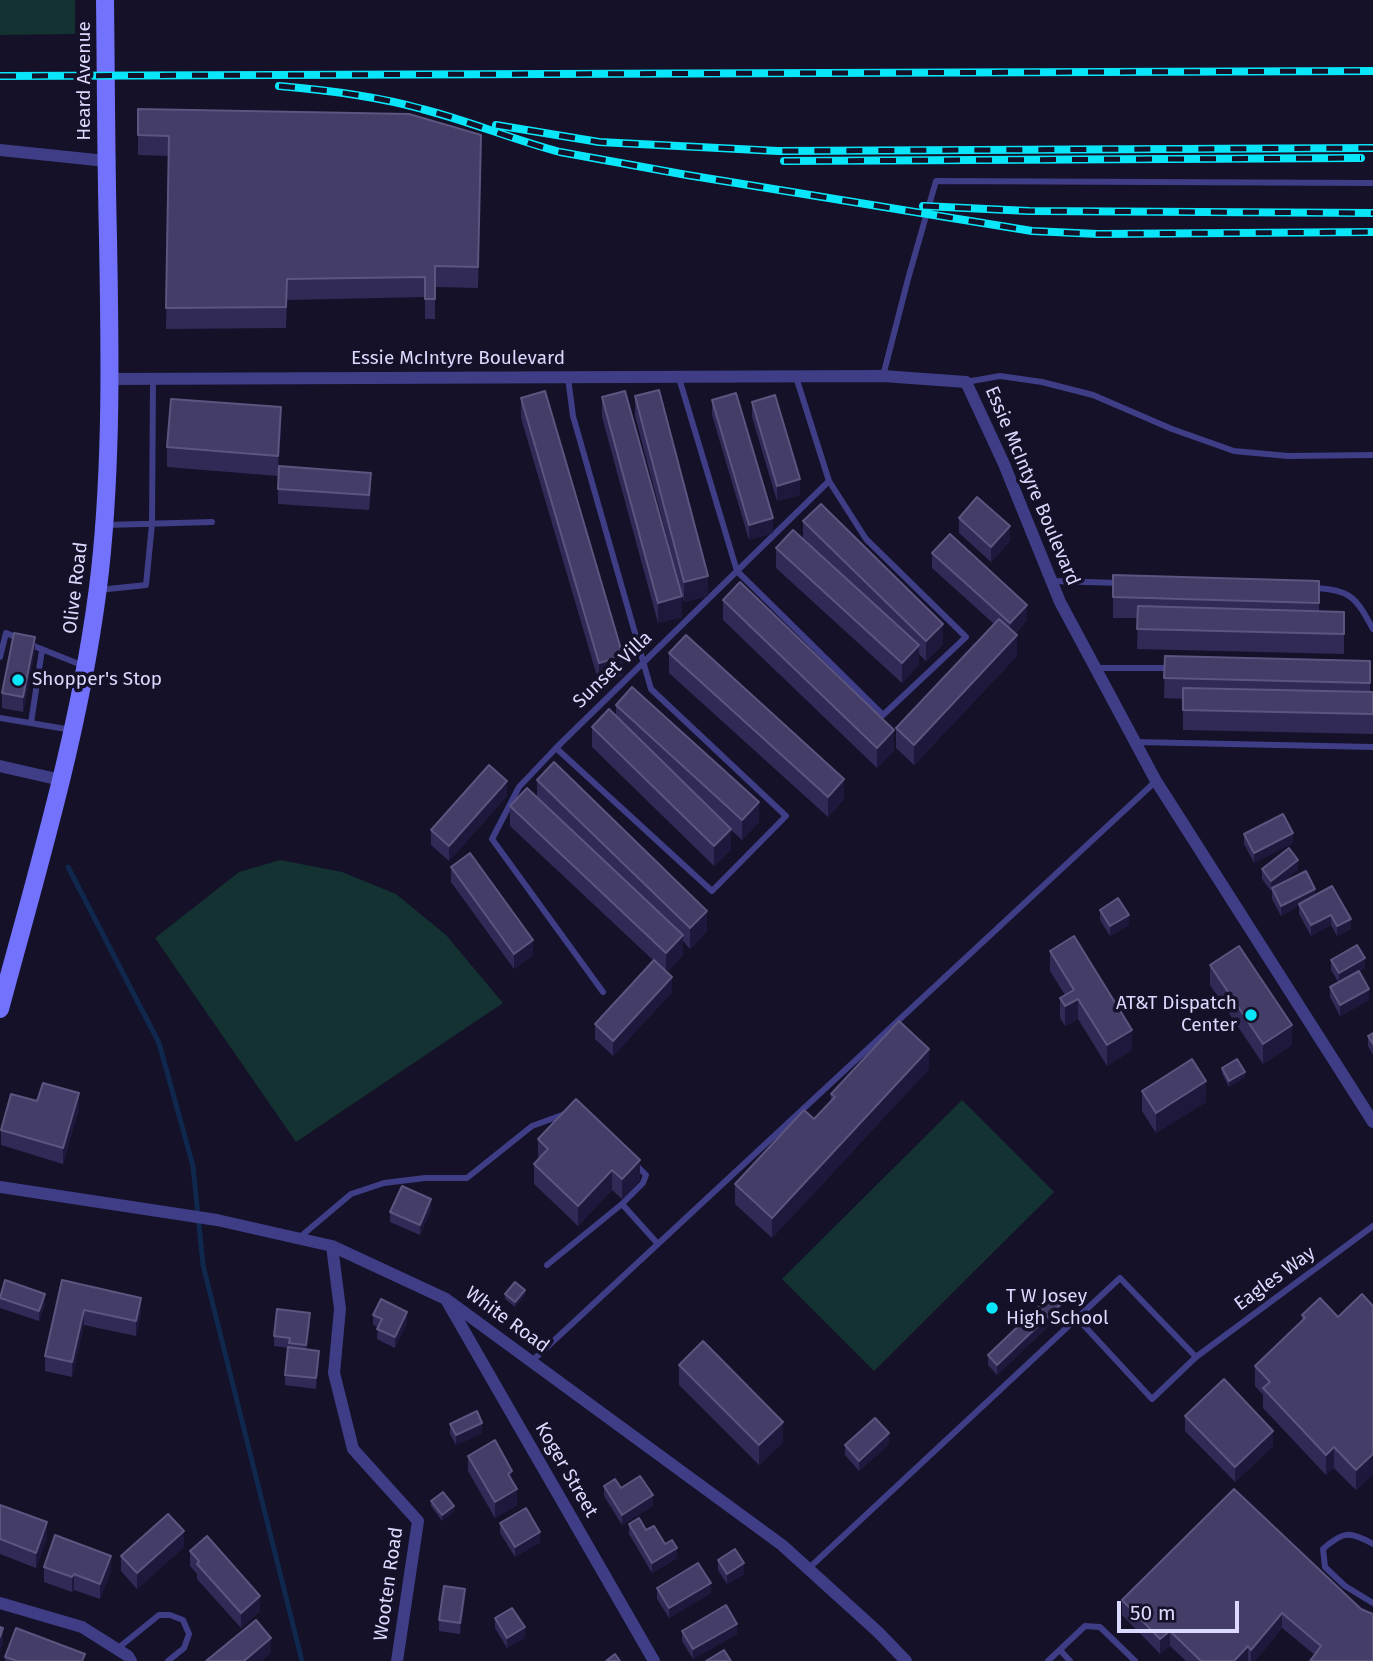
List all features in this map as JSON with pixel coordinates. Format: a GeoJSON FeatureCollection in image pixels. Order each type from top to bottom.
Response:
{"type":"FeatureCollection","features":[{"type":"Feature","properties":{"kind":"street","name":"Heard Avenue"},"geometry":{"type":"LineString","coordinates":[[105,0],[106,161]]}},
{"type":"Feature","properties":{"kind":"street"},"geometry":{"type":"LineString","coordinates":[[0,150],[106,161]]}},
{"type":"Feature","properties":{"kind":"street","name":"Olive Road"},"geometry":{"type":"LineString","coordinates":[[0,1009],[74,730],[97,591],[104,525],[110,379],[106,161]]}},
{"type":"Feature","properties":{"kind":"street","name":"Essie McIntyre Boulevard"},"geometry":{"type":"LineString","coordinates":[[110,379],[679,379],[883,376],[967,382],[1052,581],[1156,781],[1373,1122]]}},
{"type":"Feature","properties":{"kind":"street"},"geometry":{"type":"LineString","coordinates":[[0,766],[61,780]]}},
{"type":"Feature","properties":{"kind":"street","name":"White Road"},"geometry":{"type":"LineString","coordinates":[[0,1187],[199,1218],[332,1246],[446,1299],[782,1545],[906,1661]]}},
{"type":"Feature","properties":{"kind":"street","name":"Wooten Road"},"geometry":{"type":"LineString","coordinates":[[332,1246],[340,1309],[334,1373],[353,1449],[418,1521],[397,1661]]}},
{"type":"Feature","properties":{"kind":"street","name":"Koger Street"},"geometry":{"type":"LineString","coordinates":[[446,1299],[654,1661]]}},
{"type":"Feature","properties":{"kind":"street"},"geometry":{"type":"LineString","coordinates":[[0,1603],[82,1627],[131,1661]]}},
{"type":"Feature","properties":{"kind":"lane"},"geometry":{"type":"LineString","coordinates":[[883,376],[936,181],[1373,183]]}},
{"type":"Feature","properties":{"kind":"lane"},"geometry":{"type":"LineString","coordinates":[[967,382],[1000,376],[1042,382],[1080,392],[1234,451],[1288,456],[1373,456]]}},
{"type":"Feature","properties":{"kind":"lane"},"geometry":{"type":"LineString","coordinates":[[679,379],[737,571],[883,715],[966,637],[866,538],[829,481],[796,377]]}},
{"type":"Feature","properties":{"kind":"lane"},"geometry":{"type":"LineString","coordinates":[[556,748],[712,891],[786,816],[651,688],[573,416],[568,378]]}},
{"type":"Feature","properties":{"kind":"lane"},"geometry":{"type":"LineString","coordinates":[[97,591],[146,585],[152,524],[153,379]]}},
{"type":"Feature","properties":{"kind":"lane","name":"Sunset Villa"},"geometry":{"type":"LineString","coordinates":[[603,992],[492,839],[519,788],[556,748],[829,481]]}},
{"type":"Feature","properties":{"kind":"lane"},"geometry":{"type":"LineString","coordinates":[[104,525],[212,523]]}},
{"type":"Feature","properties":{"kind":"lane"},"geometry":{"type":"LineString","coordinates":[[1052,581],[1133,583]]}},
{"type":"Feature","properties":{"kind":"lane"},"geometry":{"type":"LineString","coordinates":[[1307,588],[1334,588],[1357,601],[1373,629]]}},
{"type":"Feature","properties":{"kind":"lane"},"geometry":{"type":"LineString","coordinates":[[0,657],[6,633],[86,667]]}},
{"type":"Feature","properties":{"kind":"lane"},"geometry":{"type":"LineString","coordinates":[[31,723],[43,650]]}},
{"type":"Feature","properties":{"kind":"lane"},"geometry":{"type":"LineString","coordinates":[[1096,668],[1179,668]]}},
{"type":"Feature","properties":{"kind":"lane"},"geometry":{"type":"LineString","coordinates":[[0,718],[74,730]]}},
{"type":"Feature","properties":{"kind":"lane"},"geometry":{"type":"LineString","coordinates":[[1135,742],[1373,747]]}},
{"type":"Feature","properties":{"kind":"lane"},"geometry":{"type":"LineString","coordinates":[[532,1362],[1156,781]]}},
{"type":"Feature","properties":{"kind":"lane"},"geometry":{"type":"LineString","coordinates":[[298,1238],[351,1194],[384,1184],[425,1178],[467,1178],[532,1125],[574,1111]]}},
{"type":"Feature","properties":{"kind":"lane"},"geometry":{"type":"LineString","coordinates":[[547,1265],[643,1183],[646,1175],[628,1157]]}},
{"type":"Feature","properties":{"kind":"lane"},"geometry":{"type":"LineString","coordinates":[[622,1203],[658,1244]]}},
{"type":"Feature","properties":{"kind":"lane","name":"Eagles Way"},"geometry":{"type":"LineString","coordinates":[[1077,1318],[1152,1399],[1196,1357],[1373,1226]]}},
{"type":"Feature","properties":{"kind":"lane"},"geometry":{"type":"LineString","coordinates":[[808,1569],[1120,1278],[1196,1357]]}},
{"type":"Feature","properties":{"kind":"lane"},"geometry":{"type":"LineString","coordinates":[[1373,1544],[1355,1535],[1338,1536],[1323,1549],[1325,1567],[1345,1587],[1373,1602]]}},
{"type":"Feature","properties":{"kind":"lane"},"geometry":{"type":"LineString","coordinates":[[117,1649],[159,1615],[170,1615],[183,1620],[190,1634],[184,1648],[168,1661]]}},
{"type":"Feature","properties":{"kind":"lane"},"geometry":{"type":"LineString","coordinates":[[1048,1661],[1085,1626],[1100,1627],[1135,1661]]}},
{"type":"Feature","properties":{"kind":"lane"},"geometry":{"type":"LineString","coordinates":[[1059,1650],[1070,1661]]}},
{"type":"Feature","properties":{"kind":"green space"},"geometry":{"type":"Polygon","coordinates":[[[0,0],[75,0],[75,34],[0,35],[0,0]]]}},
{"type":"Feature","properties":{"kind":"green space"},"geometry":{"type":"Polygon","coordinates":[[[280,860],[342,872],[396,894],[446,935],[503,1003],[296,1142],[155,938],[239,872],[280,860]]]}},
{"type":"Feature","properties":{"kind":"green space"},"geometry":{"type":"Polygon","coordinates":[[[962,1100],[1054,1192],[874,1371],[782,1279],[962,1100]]]}},
{"type":"Feature","properties":{"kind":"building"},"geometry":{"type":"Polygon","coordinates":[[[138,109],[409,114],[481,135],[478,267],[435,266],[435,299],[425,299],[425,277],[287,279],[286,307],[166,308],[169,136],[138,135],[138,109]]]}},
{"type":"Feature","properties":{"kind":"building"},"geometry":{"type":"Polygon","coordinates":[[[659,390],[708,576],[684,582],[635,396],[659,390]]]}},
{"type":"Feature","properties":{"kind":"building"},"geometry":{"type":"Polygon","coordinates":[[[545,391],[623,656],[599,663],[521,398],[545,391]]]}},
{"type":"Feature","properties":{"kind":"building"},"geometry":{"type":"Polygon","coordinates":[[[625,391],[682,596],[658,603],[602,397],[625,391]]]}},
{"type":"Feature","properties":{"kind":"building"},"geometry":{"type":"Polygon","coordinates":[[[736,393],[773,518],[749,525],[712,400],[736,393]]]}},
{"type":"Feature","properties":{"kind":"building"},"geometry":{"type":"Polygon","coordinates":[[[775,395],[800,479],[777,486],[752,402],[775,395]]]}},
{"type":"Feature","properties":{"kind":"building"},"geometry":{"type":"Polygon","coordinates":[[[171,399],[281,407],[278,456],[167,447],[171,399]]]}},
{"type":"Feature","properties":{"kind":"building"},"geometry":{"type":"Polygon","coordinates":[[[279,466],[371,473],[369,495],[278,489],[279,466]]]}},
{"type":"Feature","properties":{"kind":"building"},"geometry":{"type":"Polygon","coordinates":[[[977,497],[1010,526],[991,547],[959,518],[977,497]]]}},
{"type":"Feature","properties":{"kind":"building"},"geometry":{"type":"Polygon","coordinates":[[[821,504],[943,624],[926,641],[803,521],[821,504]]]}},
{"type":"Feature","properties":{"kind":"building"},"geometry":{"type":"Polygon","coordinates":[[[793,530],[919,645],[902,663],[776,548],[793,530]]]}},
{"type":"Feature","properties":{"kind":"building"},"geometry":{"type":"Polygon","coordinates":[[[950,534],[1027,605],[1010,623],[932,553],[950,534]]]}},
{"type":"Feature","properties":{"kind":"building"},"geometry":{"type":"Polygon","coordinates":[[[1113,575],[1319,581],[1319,603],[1113,597],[1113,575]]]}},
{"type":"Feature","properties":{"kind":"building"},"geometry":{"type":"Polygon","coordinates":[[[740,582],[894,730],[877,748],[723,600],[740,582]]]}},
{"type":"Feature","properties":{"kind":"building"},"geometry":{"type":"Polygon","coordinates":[[[1138,606],[1344,612],[1344,634],[1137,629],[1138,606]]]}},
{"type":"Feature","properties":{"kind":"building"},"geometry":{"type":"Polygon","coordinates":[[[999,619],[1017,635],[914,745],[896,728],[999,619]]]}},
{"type":"Feature","properties":{"kind":"building","name":"Shopper's Stop"},"geometry":{"type":"Polygon","coordinates":[[[14,633],[35,637],[23,697],[2,693],[14,633]]]}},
{"type":"Feature","properties":{"kind":"building"},"geometry":{"type":"Polygon","coordinates":[[[686,635],[844,779],[828,797],[669,653],[686,635]]]}},
{"type":"Feature","properties":{"kind":"building"},"geometry":{"type":"Polygon","coordinates":[[[1165,656],[1370,661],[1370,683],[1164,678],[1165,656]]]}},
{"type":"Feature","properties":{"kind":"building"},"geometry":{"type":"Polygon","coordinates":[[[632,687],[759,802],[742,820],[616,705],[632,687]]]}},
{"type":"Feature","properties":{"kind":"building"},"geometry":{"type":"Polygon","coordinates":[[[1183,688],[1373,692],[1373,714],[1183,710],[1183,688]]]}},
{"type":"Feature","properties":{"kind":"building"},"geometry":{"type":"Polygon","coordinates":[[[609,709],[731,829],[714,846],[592,727],[609,709]]]}},
{"type":"Feature","properties":{"kind":"building"},"geometry":{"type":"Polygon","coordinates":[[[554,762],[707,911],[690,928],[537,780],[554,762]]]}},
{"type":"Feature","properties":{"kind":"building"},"geometry":{"type":"Polygon","coordinates":[[[489,765],[507,781],[449,846],[431,830],[489,765]]]}},
{"type":"Feature","properties":{"kind":"building"},"geometry":{"type":"Polygon","coordinates":[[[527,788],[683,935],[666,953],[510,806],[527,788]]]}},
{"type":"Feature","properties":{"kind":"building"},"geometry":{"type":"Polygon","coordinates":[[[1283,814],[1293,833],[1254,853],[1244,834],[1283,814]]]}},
{"type":"Feature","properties":{"kind":"building"},"geometry":{"type":"Polygon","coordinates":[[[1289,848],[1298,860],[1271,881],[1262,869],[1289,848]]]}},
{"type":"Feature","properties":{"kind":"building"},"geometry":{"type":"Polygon","coordinates":[[[470,853],[533,940],[514,954],[451,867],[470,853]]]}},
{"type":"Feature","properties":{"kind":"building"},"geometry":{"type":"Polygon","coordinates":[[[1306,871],[1315,889],[1281,906],[1272,888],[1306,871]]]}},
{"type":"Feature","properties":{"kind":"building"},"geometry":{"type":"Polygon","coordinates":[[[1332,886],[1351,919],[1337,926],[1331,915],[1311,925],[1299,904],[1332,886]]]}},
{"type":"Feature","properties":{"kind":"building"},"geometry":{"type":"Polygon","coordinates":[[[1118,898],[1129,915],[1110,926],[1100,910],[1118,898]]]}},
{"type":"Feature","properties":{"kind":"building"},"geometry":{"type":"Polygon","coordinates":[[[1074,936],[1132,1030],[1107,1045],[1078,999],[1065,1006],[1060,998],[1074,990],[1050,951],[1074,936]]]}},
{"type":"Feature","properties":{"kind":"building"},"geometry":{"type":"Polygon","coordinates":[[[1357,945],[1365,958],[1339,973],[1331,960],[1357,945]]]}},
{"type":"Feature","properties":{"kind":"building"},"geometry":{"type":"Polygon","coordinates":[[[1239,946],[1292,1025],[1263,1044],[1210,965],[1239,946]]]}},
{"type":"Feature","properties":{"kind":"building"},"geometry":{"type":"Polygon","coordinates":[[[654,960],[672,977],[613,1041],[595,1024],[654,960]]]}},
{"type":"Feature","properties":{"kind":"building"},"geometry":{"type":"Polygon","coordinates":[[[1359,971],[1369,989],[1340,1005],[1330,987],[1359,971]]]}},
{"type":"Feature","properties":{"kind":"building"},"geometry":{"type":"Polygon","coordinates":[[[899,1021],[929,1049],[772,1218],[735,1184],[804,1110],[814,1119],[835,1097],[831,1094],[899,1021]]]}},
{"type":"Feature","properties":{"kind":"building"},"geometry":{"type":"Polygon","coordinates":[[[1192,1059],[1206,1081],[1156,1113],[1142,1091],[1192,1059]]]}},
{"type":"Feature","properties":{"kind":"building"},"geometry":{"type":"Polygon","coordinates":[[[1237,1059],[1245,1072],[1229,1081],[1222,1068],[1237,1059]]]}},
{"type":"Feature","properties":{"kind":"building"},"geometry":{"type":"Polygon","coordinates":[[[43,1083],[79,1093],[63,1148],[1,1130],[11,1094],[37,1101],[43,1083]]]}},
{"type":"Feature","properties":{"kind":"building"},"geometry":{"type":"Polygon","coordinates":[[[576,1099],[640,1160],[622,1179],[612,1170],[578,1206],[534,1164],[548,1149],[538,1139],[576,1099]]]}},
{"type":"Feature","properties":{"kind":"building"},"geometry":{"type":"Polygon","coordinates":[[[402,1186],[431,1199],[420,1225],[390,1212],[402,1186]]]}},
{"type":"Feature","properties":{"kind":"building"},"geometry":{"type":"Polygon","coordinates":[[[5,1280],[45,1294],[39,1311],[0,1298],[5,1280]]]}},
{"type":"Feature","properties":{"kind":"building"},"geometry":{"type":"Polygon","coordinates":[[[62,1280],[141,1298],[136,1321],[84,1310],[72,1362],[45,1356],[62,1280]]]}},
{"type":"Feature","properties":{"kind":"building"},"geometry":{"type":"Polygon","coordinates":[[[515,1282],[525,1290],[515,1302],[505,1294],[515,1282]]]}},
{"type":"Feature","properties":{"kind":"building"},"geometry":{"type":"Polygon","coordinates":[[[1052,1294],[1061,1304],[997,1365],[988,1355],[1052,1294]]]}},
{"type":"Feature","properties":{"kind":"building"},"geometry":{"type":"Polygon","coordinates":[[[1362,1294],[1373,1306],[1373,1454],[1356,1470],[1334,1447],[1326,1455],[1263,1388],[1270,1382],[1255,1366],[1305,1318],[1302,1315],[1320,1298],[1338,1317],[1362,1294]]]}},
{"type":"Feature","properties":{"kind":"building"},"geometry":{"type":"Polygon","coordinates":[[[381,1299],[407,1312],[395,1337],[377,1329],[382,1319],[373,1315],[381,1299]]]}},
{"type":"Feature","properties":{"kind":"building"},"geometry":{"type":"Polygon","coordinates":[[[277,1309],[310,1313],[306,1345],[289,1343],[290,1338],[274,1336],[277,1309]]]}},
{"type":"Feature","properties":{"kind":"building"},"geometry":{"type":"Polygon","coordinates":[[[703,1341],[783,1422],[759,1445],[679,1365],[703,1341]]]}},
{"type":"Feature","properties":{"kind":"building"},"geometry":{"type":"Polygon","coordinates":[[[288,1347],[319,1351],[316,1378],[285,1375],[288,1347]]]}},
{"type":"Feature","properties":{"kind":"building"},"geometry":{"type":"Polygon","coordinates":[[[1224,1379],[1273,1431],[1235,1467],[1185,1416],[1224,1379]]]}},
{"type":"Feature","properties":{"kind":"building"},"geometry":{"type":"Polygon","coordinates":[[[477,1411],[482,1423],[456,1435],[450,1424],[477,1411]]]}},
{"type":"Feature","properties":{"kind":"building"},"geometry":{"type":"Polygon","coordinates":[[[875,1418],[889,1433],[859,1461],[845,1445],[875,1418]]]}},
{"type":"Feature","properties":{"kind":"building"},"geometry":{"type":"Polygon","coordinates":[[[495,1440],[512,1471],[508,1474],[517,1489],[495,1502],[468,1456],[495,1440]]]}},
{"type":"Feature","properties":{"kind":"building"},"geometry":{"type":"Polygon","coordinates":[[[640,1476],[653,1495],[622,1515],[604,1486],[615,1479],[621,1488],[640,1476]]]}},
{"type":"Feature","properties":{"kind":"building"},"geometry":{"type":"Polygon","coordinates":[[[1234,1489],[1361,1609],[1373,1614],[1373,1661],[1310,1661],[1321,1646],[1282,1613],[1251,1650],[1248,1646],[1234,1661],[1201,1661],[1170,1631],[1160,1639],[1122,1600],[1234,1489]]]}},
{"type":"Feature","properties":{"kind":"building"},"geometry":{"type":"Polygon","coordinates":[[[443,1492],[454,1506],[442,1515],[431,1501],[443,1492]]]}},
{"type":"Feature","properties":{"kind":"building"},"geometry":{"type":"Polygon","coordinates":[[[0,1505],[47,1522],[36,1553],[0,1539],[0,1505]]]}},
{"type":"Feature","properties":{"kind":"building"},"geometry":{"type":"Polygon","coordinates":[[[526,1508],[540,1532],[515,1547],[500,1523],[526,1508]]]}},
{"type":"Feature","properties":{"kind":"building"},"geometry":{"type":"Polygon","coordinates":[[[168,1514],[184,1531],[137,1573],[121,1556],[168,1514]]]}},
{"type":"Feature","properties":{"kind":"building"},"geometry":{"type":"Polygon","coordinates":[[[639,1518],[646,1530],[654,1526],[665,1544],[672,1540],[677,1548],[652,1563],[629,1524],[639,1518]]]}},
{"type":"Feature","properties":{"kind":"building"},"geometry":{"type":"Polygon","coordinates":[[[55,1535],[111,1556],[100,1584],[44,1567],[55,1535]]]}},
{"type":"Feature","properties":{"kind":"building"},"geometry":{"type":"Polygon","coordinates":[[[207,1536],[260,1596],[241,1613],[197,1564],[199,1561],[190,1551],[207,1536]]]}},
{"type":"Feature","properties":{"kind":"building"},"geometry":{"type":"Polygon","coordinates":[[[735,1549],[744,1563],[727,1574],[718,1560],[735,1549]]]}},
{"type":"Feature","properties":{"kind":"building"},"geometry":{"type":"Polygon","coordinates":[[[698,1563],[711,1583],[669,1608],[657,1588],[698,1563]]]}},
{"type":"Feature","properties":{"kind":"building"},"geometry":{"type":"Polygon","coordinates":[[[444,1586],[465,1589],[460,1623],[439,1620],[444,1586]]]}},
{"type":"Feature","properties":{"kind":"building"},"geometry":{"type":"Polygon","coordinates":[[[726,1605],[737,1624],[693,1649],[682,1631],[726,1605]]]}},
{"type":"Feature","properties":{"kind":"building"},"geometry":{"type":"Polygon","coordinates":[[[512,1608],[525,1627],[507,1638],[495,1618],[512,1608]]]}},
{"type":"Feature","properties":{"kind":"building"},"geometry":{"type":"Polygon","coordinates":[[[256,1620],[271,1638],[244,1661],[206,1661],[256,1620]]]}},
{"type":"Feature","properties":{"kind":"building"},"geometry":{"type":"Polygon","coordinates":[[[16,1628],[85,1654],[82,1661],[17,1661],[5,1657],[16,1628]]]}},
{"type":"Feature","properties":{"kind":"building"},"geometry":{"type":"Polygon","coordinates":[[[724,1650],[731,1661],[706,1661],[724,1650]]]}},
{"type":"Feature","properties":{"kind":"building"},"geometry":{"type":"Polygon","coordinates":[[[615,1654],[620,1661],[606,1661],[615,1654]]]}},
{"type":"Feature","properties":{"kind":"waterway"},"geometry":{"type":"LineString","coordinates":[[68,867],[159,1043],[193,1166],[203,1265],[302,1661]]}},
{"type":"Feature","properties":{"kind":"railway"},"geometry":{"type":"LineString","coordinates":[[0,76],[1373,71]]}},
{"type":"Feature","properties":{"kind":"railway"},"geometry":{"type":"LineString","coordinates":[[279,86],[351,94],[405,104],[560,152],[1032,231],[1098,234],[1373,232]]}},
{"type":"Feature","properties":{"kind":"railway"},"geometry":{"type":"LineString","coordinates":[[496,125],[599,142],[778,151],[1373,148]]}},
{"type":"Feature","properties":{"kind":"railway"},"geometry":{"type":"LineString","coordinates":[[784,161],[1361,158]]}},
{"type":"Feature","properties":{"kind":"railway"},"geometry":{"type":"LineString","coordinates":[[923,206],[1029,211],[1373,213]]}},
{"type":"Feature","properties":{"kind":"place","name":"Shopper's Stop"},"geometry":{"type":"Point","coordinates":[18,680]}},
{"type":"Feature","properties":{"kind":"place","name":"AT&T Dispatch Center"},"geometry":{"type":"Point","coordinates":[1251,1015]}},
{"type":"Feature","properties":{"kind":"place","name":"T W Josey High School"},"geometry":{"type":"Point","coordinates":[992,1308]}}]}
